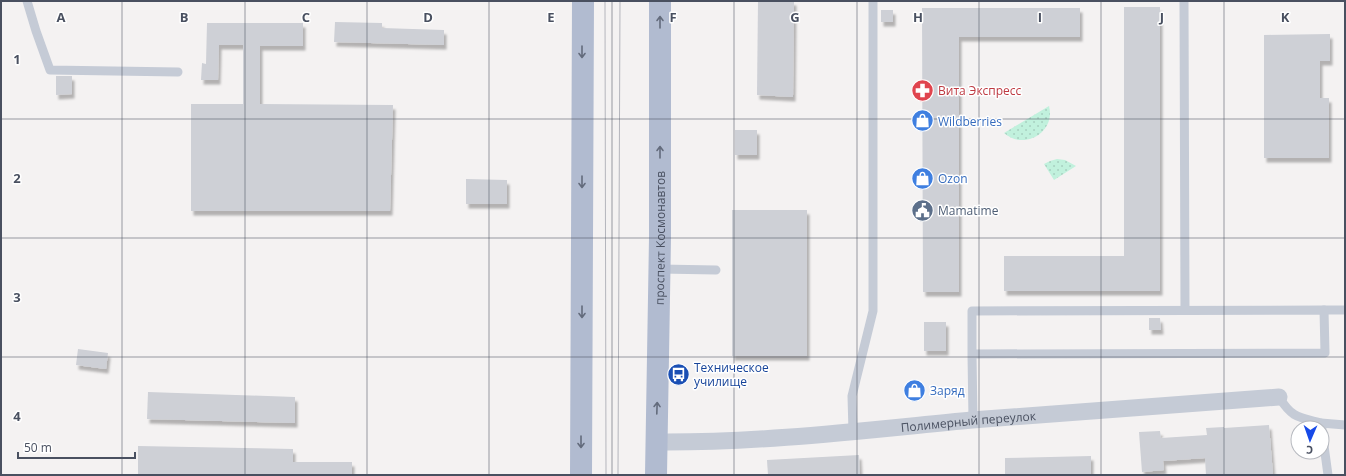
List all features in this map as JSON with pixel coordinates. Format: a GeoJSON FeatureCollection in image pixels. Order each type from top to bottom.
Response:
{"type":"FeatureCollection","features":[{"type":"Feature","properties":{"kind":"main road"},"geometry":{"type":"LineString","coordinates":[[581,475],[582,1]]}},
{"type":"Feature","properties":{"kind":"main road","name":"проспект Космонавтов"},"geometry":{"type":"LineString","coordinates":[[656,475],[660,270],[660,1]]}},
{"type":"Feature","properties":{"kind":"street","name":"Полимерный переулок"},"geometry":{"type":"LineString","coordinates":[[656,442],[696,443],[853,432],[973,420],[1279,397]]}},
{"type":"Feature","properties":{"kind":"lane"},"geometry":{"type":"LineString","coordinates":[[27,1],[50,70],[178,72]]}},
{"type":"Feature","properties":{"kind":"lane"},"geometry":{"type":"LineString","coordinates":[[853,432],[852,396],[873,311],[873,1]]}},
{"type":"Feature","properties":{"kind":"lane"},"geometry":{"type":"LineString","coordinates":[[1184,1],[1185,310]]}},
{"type":"Feature","properties":{"kind":"lane"},"geometry":{"type":"LineString","coordinates":[[660,270],[716,270]]}},
{"type":"Feature","properties":{"kind":"lane"},"geometry":{"type":"LineString","coordinates":[[972,354],[1325,353],[1324,310]]}},
{"type":"Feature","properties":{"kind":"lane"},"geometry":{"type":"LineString","coordinates":[[973,420],[972,311],[1345,310]]}},
{"type":"Feature","properties":{"kind":"lane"},"geometry":{"type":"LineString","coordinates":[[1279,397],[1286,408],[1297,417],[1304,420]]}},
{"type":"Feature","properties":{"kind":"lane"},"geometry":{"type":"LineString","coordinates":[[1330,426],[1345,425]]}},
{"type":"Feature","properties":{"kind":"lane"},"geometry":{"type":"LineString","coordinates":[[1326,460],[1328,475]]}},
{"type":"Feature","properties":{"kind":"green space"},"geometry":{"type":"Polygon","coordinates":[[[1049,106],[1050,115],[1048,124],[1037,136],[1020,140],[1012,138],[1004,133],[1049,106]]]}},
{"type":"Feature","properties":{"kind":"green space"},"geometry":{"type":"Polygon","coordinates":[[[1057,159],[1065,160],[1076,166],[1054,180],[1044,164],[1057,159]]]}},
{"type":"Feature","properties":{"kind":"building"},"geometry":{"type":"Polygon","coordinates":[[[758,1],[794,1],[793,97],[757,95],[758,1]]]}},
{"type":"Feature","properties":{"kind":"building"},"geometry":{"type":"Polygon","coordinates":[[[1124,7],[1160,7],[1160,291],[1004,291],[1004,256],[1124,256],[1124,7]]]}},
{"type":"Feature","properties":{"kind":"building"},"geometry":{"type":"Polygon","coordinates":[[[922,8],[1080,8],[1080,37],[959,37],[959,292],[923,292],[922,8]]]}},
{"type":"Feature","properties":{"kind":"building"},"geometry":{"type":"Polygon","coordinates":[[[881,10],[893,10],[893,22],[881,22],[881,10]]]}},
{"type":"Feature","properties":{"kind":"building"},"geometry":{"type":"Polygon","coordinates":[[[335,22],[382,23],[382,28],[444,30],[444,45],[334,42],[335,22]]]}},
{"type":"Feature","properties":{"kind":"building"},"geometry":{"type":"Polygon","coordinates":[[[207,23],[303,23],[303,46],[260,46],[260,104],[393,105],[390,211],[191,211],[191,104],[243,104],[243,45],[219,45],[218,80],[201,80],[202,63],[206,64],[207,23]]]}},
{"type":"Feature","properties":{"kind":"building"},"geometry":{"type":"Polygon","coordinates":[[[1330,34],[1330,61],[1320,61],[1320,98],[1329,98],[1329,158],[1264,158],[1264,35],[1330,34]]]}},
{"type":"Feature","properties":{"kind":"building"},"geometry":{"type":"Polygon","coordinates":[[[56,76],[72,76],[72,94],[56,95],[56,76]]]}},
{"type":"Feature","properties":{"kind":"building"},"geometry":{"type":"Polygon","coordinates":[[[735,130],[757,130],[757,155],[735,155],[735,130]]]}},
{"type":"Feature","properties":{"kind":"building"},"geometry":{"type":"Polygon","coordinates":[[[466,179],[507,180],[507,204],[466,204],[466,179]]]}},
{"type":"Feature","properties":{"kind":"building"},"geometry":{"type":"Polygon","coordinates":[[[732,210],[807,210],[807,356],[732,356],[732,210]]]}},
{"type":"Feature","properties":{"kind":"building"},"geometry":{"type":"Polygon","coordinates":[[[1149,318],[1160,318],[1161,330],[1149,330],[1149,318]]]}},
{"type":"Feature","properties":{"kind":"building"},"geometry":{"type":"Polygon","coordinates":[[[924,322],[946,322],[946,351],[924,351],[924,322]]]}},
{"type":"Feature","properties":{"kind":"building"},"geometry":{"type":"Polygon","coordinates":[[[78,349],[108,353],[106,369],[76,365],[78,349]]]}},
{"type":"Feature","properties":{"kind":"building"},"geometry":{"type":"Polygon","coordinates":[[[148,392],[295,397],[295,423],[147,419],[148,392]]]}},
{"type":"Feature","properties":{"kind":"building"},"geometry":{"type":"Polygon","coordinates":[[[1269,425],[1273,475],[1206,475],[1205,458],[1163,461],[1164,470],[1142,472],[1139,432],[1160,431],[1161,438],[1207,435],[1206,428],[1269,425]]]}},
{"type":"Feature","properties":{"kind":"building"},"geometry":{"type":"Polygon","coordinates":[[[138,446],[293,449],[293,462],[352,462],[352,475],[138,475],[138,446]]]}},
{"type":"Feature","properties":{"kind":"building"},"geometry":{"type":"Polygon","coordinates":[[[859,455],[860,474],[768,475],[767,460],[859,455]]]}},
{"type":"Feature","properties":{"kind":"building"},"geometry":{"type":"Polygon","coordinates":[[[1091,456],[1091,475],[1005,475],[1005,458],[1091,456]]]}},
{"type":"Feature","properties":{"kind":"tram line"},"geometry":{"type":"LineString","coordinates":[[605,1],[606,475]]}},
{"type":"Feature","properties":{"kind":"tram line"},"geometry":{"type":"LineString","coordinates":[[618,475],[620,1]]}},
{"type":"Feature","properties":{"kind":"place","name":"Вита Экспресс"},"geometry":{"type":"Point","coordinates":[922,90]}},
{"type":"Feature","properties":{"kind":"place","name":"Wildberries"},"geometry":{"type":"Point","coordinates":[923,121]}},
{"type":"Feature","properties":{"kind":"place","name":"Ozon"},"geometry":{"type":"Point","coordinates":[923,178]}},
{"type":"Feature","properties":{"kind":"place","name":"Mamatime"},"geometry":{"type":"Point","coordinates":[923,210]}},
{"type":"Feature","properties":{"kind":"place","name":"Техническое училище"},"geometry":{"type":"Point","coordinates":[679,374]}},
{"type":"Feature","properties":{"kind":"place","name":"Заряд"},"geometry":{"type":"Point","coordinates":[915,390]}}]}
